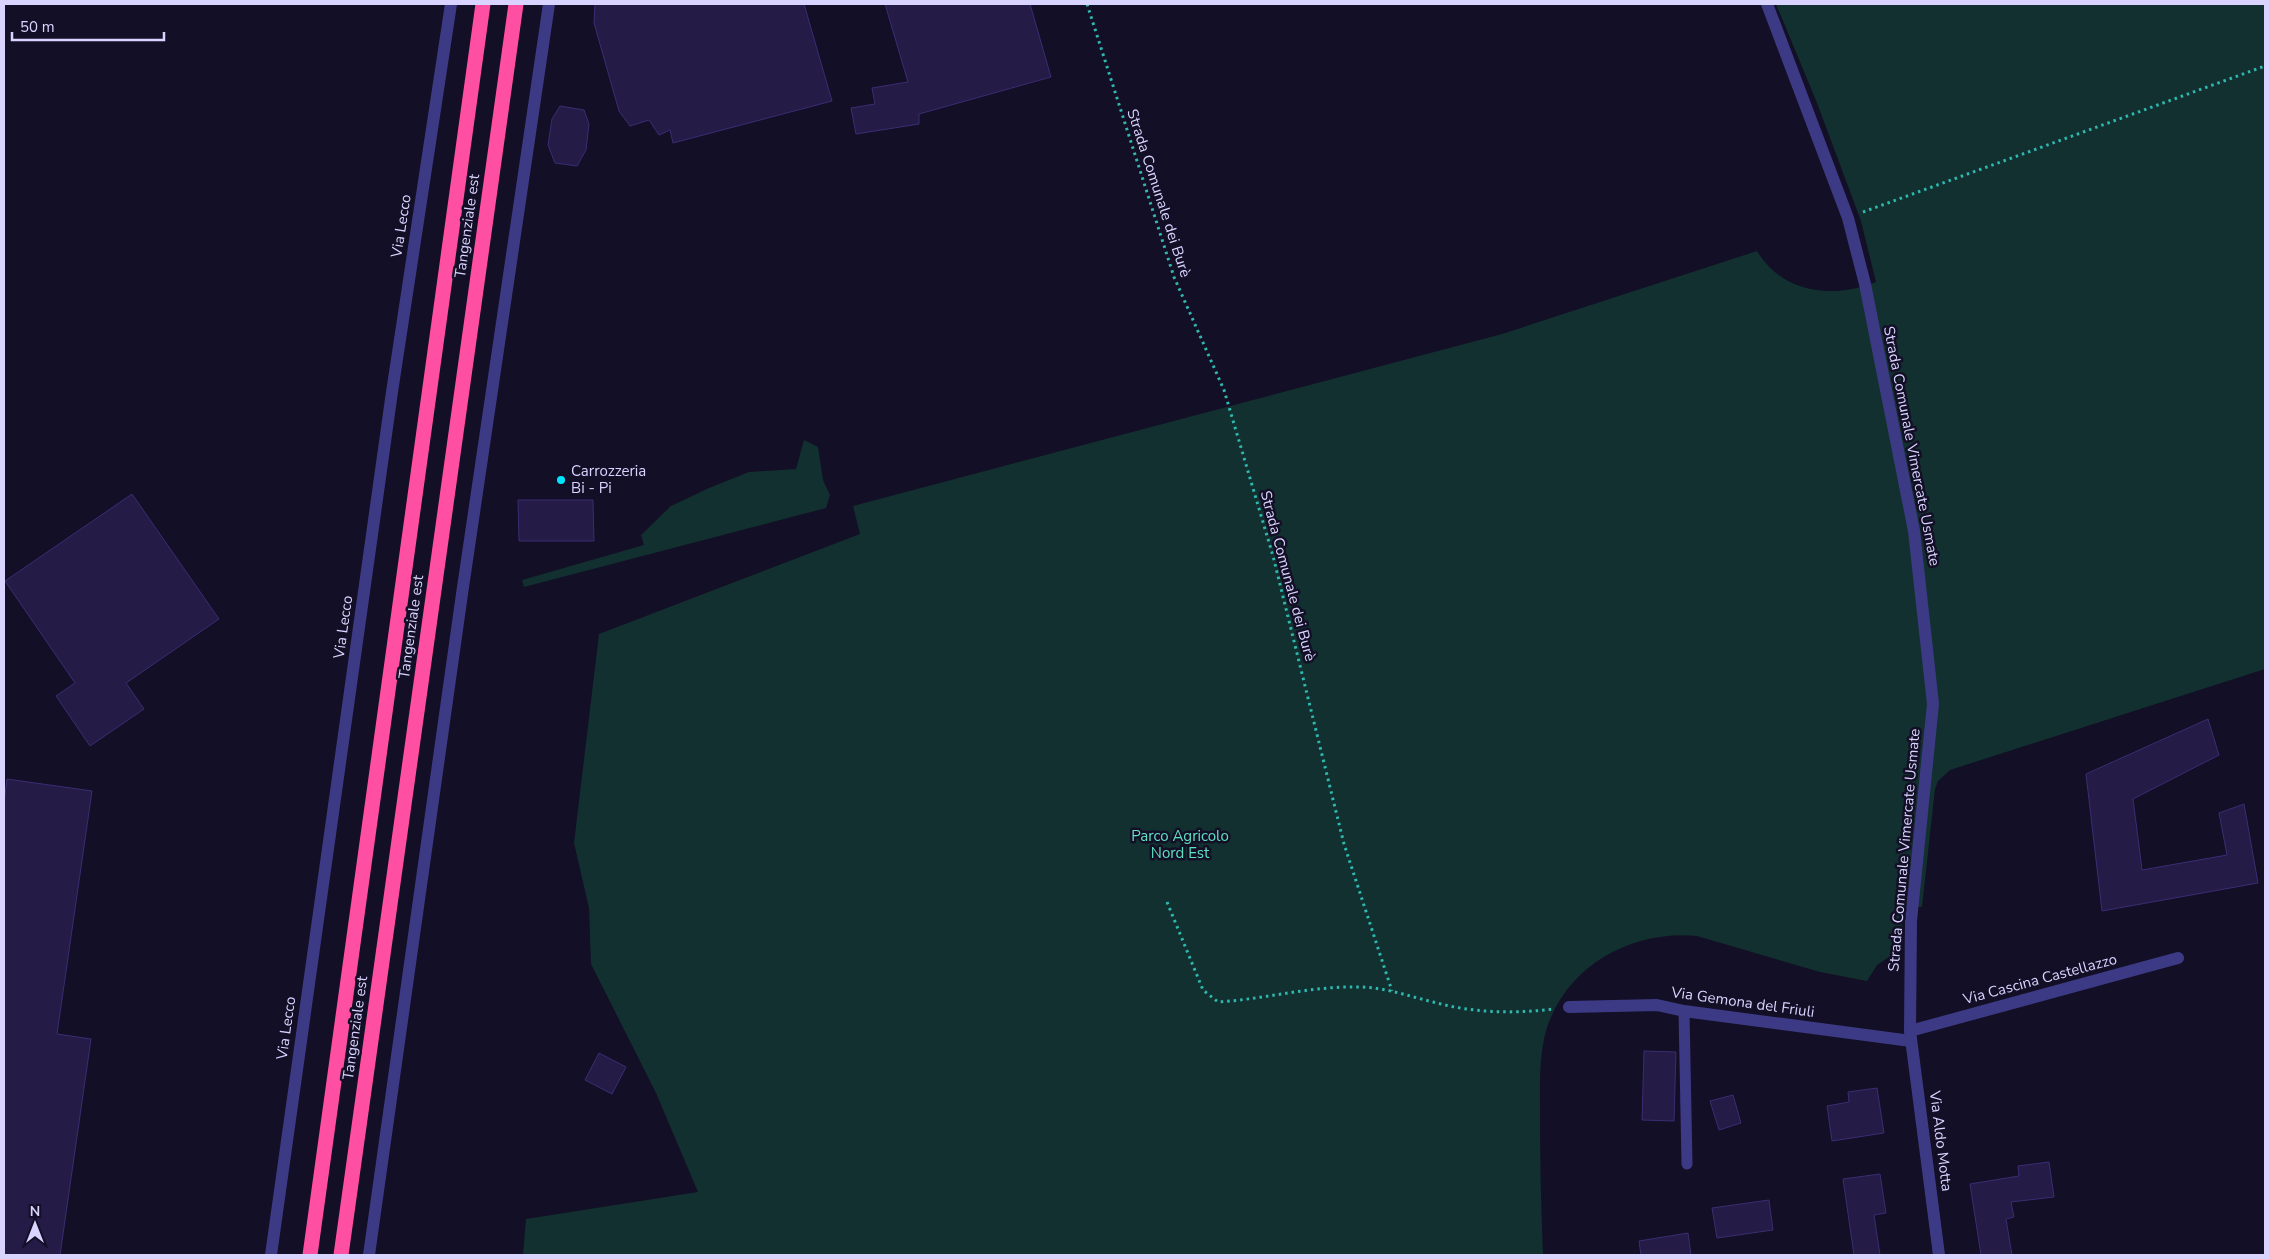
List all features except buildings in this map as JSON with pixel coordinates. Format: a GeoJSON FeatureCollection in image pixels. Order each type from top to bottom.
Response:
{"type":"FeatureCollection","features":[{"type":"Feature","properties":{"kind":"highway","name":"Tangenziale est"},"geometry":{"type":"LineString","coordinates":[[310,1255],[483,4]]}},
{"type":"Feature","properties":{"kind":"highway","name":"Tangenziale est"},"geometry":{"type":"LineString","coordinates":[[341,1255],[516,4]]}},
{"type":"Feature","properties":{"kind":"street","name":"Via Lecco"},"geometry":{"type":"LineString","coordinates":[[271,1255],[393,382],[451,4]]}},
{"type":"Feature","properties":{"kind":"street"},"geometry":{"type":"LineString","coordinates":[[369,1255],[462,594],[549,4]]}},
{"type":"Feature","properties":{"kind":"street","name":"Strada Comunale Vimercate Usmate"},"geometry":{"type":"LineString","coordinates":[[1767,4],[1848,218],[1864,284],[1914,531],[1933,704],[1911,921],[1911,1036]]}},
{"type":"Feature","properties":{"kind":"street","name":"Via Cascina Castellazzo"},"geometry":{"type":"LineString","coordinates":[[1911,1036],[2178,958]]}},
{"type":"Feature","properties":{"kind":"street","name":"Via Gemona del Friuli"},"geometry":{"type":"LineString","coordinates":[[1569,1007],[1657,1005],[1684,1011],[1911,1036]]}},
{"type":"Feature","properties":{"kind":"street","name":"Via Aldo Motta"},"geometry":{"type":"LineString","coordinates":[[1911,1036],[1939,1255]]}},
{"type":"Feature","properties":{"kind":"lane"},"geometry":{"type":"LineString","coordinates":[[1684,1011],[1687,1164]]}},
{"type":"Feature","properties":{"kind":"path","name":"Strada Comunale dei Burè"},"geometry":{"type":"LineString","coordinates":[[1087,4],[1174,277],[1224,390],[1273,556],[1344,844],[1392,991]]}},
{"type":"Feature","properties":{"kind":"path"},"geometry":{"type":"LineString","coordinates":[[1848,218],[2265,66]]}},
{"type":"Feature","properties":{"kind":"path"},"geometry":{"type":"LineString","coordinates":[[1167,902],[1202,990],[1218,1002],[1251,1000],[1319,988],[1360,987],[1392,991],[1434,1003],[1488,1012],[1522,1013],[1569,1007]]}},
{"type":"Feature","properties":{"kind":"green space","name":"Parco Agricolo Nord Est"},"geometry":{"type":"Polygon","coordinates":[[[1776,4],[2265,4],[2265,669],[1950,770],[1938,781],[1935,789],[1922,907],[1903,907],[1901,949],[1877,965],[1867,981],[1820,972],[1697,936],[1649,939],[1626,946],[1605,956],[1585,970],[1569,987],[1556,1008],[1546,1031],[1542,1051],[1540,1129],[1543,1255],[523,1255],[526,1219],[698,1192],[656,1093],[591,964],[589,908],[574,843],[599,634],[860,534],[853,506],[1502,334],[1757,251],[1768,265],[1781,276],[1795,284],[1810,289],[1826,291],[1843,290],[1876,282],[1861,221],[1817,103],[1776,4]]]}},
{"type":"Feature","properties":{"kind":"green space"},"geometry":{"type":"Polygon","coordinates":[[[804,440],[818,447],[823,480],[830,495],[826,508],[524,587],[522,580],[644,545],[641,535],[671,506],[709,488],[749,472],[796,469],[804,440]]]}},
{"type":"Feature","properties":{"kind":"place","name":"Carrozzeria Bi - Pi"},"geometry":{"type":"Point","coordinates":[561,480]}}]}
